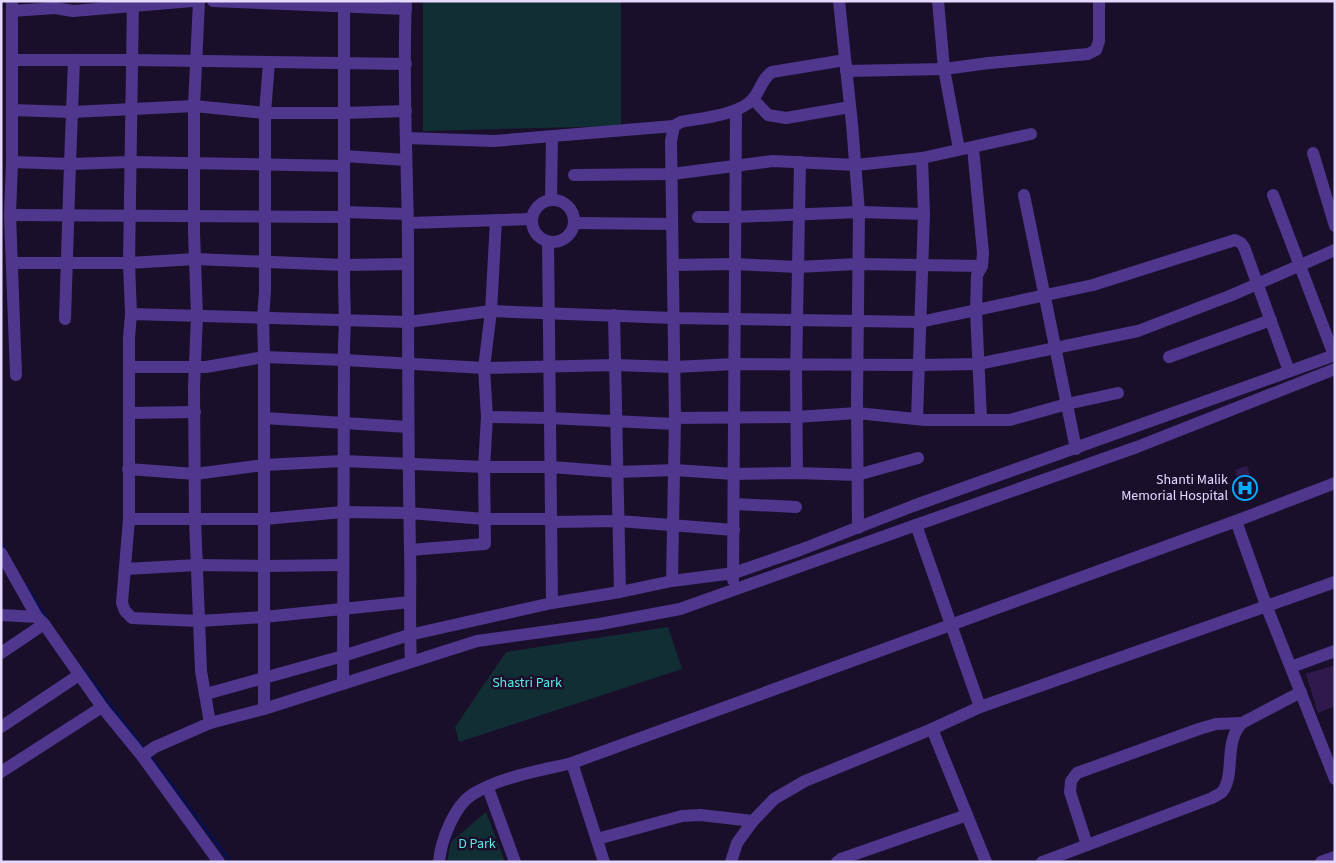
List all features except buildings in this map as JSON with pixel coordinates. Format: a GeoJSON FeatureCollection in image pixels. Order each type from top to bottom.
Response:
{"type":"FeatureCollection","features":[{"type":"Feature","properties":{"kind":"street"},"geometry":{"type":"LineString","coordinates":[[16,375],[10,215],[12,6],[55,8],[73,11],[133,4],[192,1]]}},
{"type":"Feature","properties":{"kind":"street"},"geometry":{"type":"LineString","coordinates":[[199,1],[194,106],[194,216],[197,316],[194,474],[201,671],[210,723]]}},
{"type":"Feature","properties":{"kind":"street"},"geometry":{"type":"LineString","coordinates":[[213,1],[406,5],[409,635],[411,662]]}},
{"type":"Feature","properties":{"kind":"street"},"geometry":{"type":"LineString","coordinates":[[839,1],[856,165],[858,212],[858,528]]}},
{"type":"Feature","properties":{"kind":"street"},"geometry":{"type":"LineString","coordinates":[[938,1],[944,69],[958,144]]}},
{"type":"Feature","properties":{"kind":"street"},"geometry":{"type":"LineString","coordinates":[[406,138],[485,141],[674,126],[681,122],[736,110],[752,99],[765,78],[772,72],[846,65],[944,69],[1088,54],[1096,50],[1099,41],[1099,1]]}},
{"type":"Feature","properties":{"kind":"street"},"geometry":{"type":"LineString","coordinates":[[133,4],[129,263],[131,314],[129,519],[122,603],[129,616],[138,620],[199,621],[410,602]]}},
{"type":"Feature","properties":{"kind":"street"},"geometry":{"type":"LineString","coordinates":[[343,684],[343,461],[346,320],[344,265],[344,4]]}},
{"type":"Feature","properties":{"kind":"street"},"geometry":{"type":"LineString","coordinates":[[12,60],[406,64]]}},
{"type":"Feature","properties":{"kind":"street"},"geometry":{"type":"LineString","coordinates":[[65,319],[74,60]]}},
{"type":"Feature","properties":{"kind":"street"},"geometry":{"type":"LineString","coordinates":[[264,709],[263,318],[265,113],[269,62]]}},
{"type":"Feature","properties":{"kind":"street"},"geometry":{"type":"LineString","coordinates":[[752,99],[768,115],[786,118],[850,107]]}},
{"type":"Feature","properties":{"kind":"street"},"geometry":{"type":"LineString","coordinates":[[12,110],[72,112],[194,106],[265,113],[406,111]]}},
{"type":"Feature","properties":{"kind":"street"},"geometry":{"type":"LineString","coordinates":[[733,590],[736,110]]}},
{"type":"Feature","properties":{"kind":"street"},"geometry":{"type":"LineString","coordinates":[[672,581],[675,421],[671,141],[674,126]]}},
{"type":"Feature","properties":{"kind":"street"},"geometry":{"type":"LineString","coordinates":[[574,175],[672,174],[773,161],[856,165],[922,158],[1031,134]]}},
{"type":"Feature","properties":{"kind":"street"},"geometry":{"type":"LineString","coordinates":[[551,200],[552,137]]}},
{"type":"Feature","properties":{"kind":"street"},"geometry":{"type":"LineString","coordinates":[[973,148],[982,253],[982,266],[977,275],[976,310],[981,419]]}},
{"type":"Feature","properties":{"kind":"street"},"geometry":{"type":"LineString","coordinates":[[1313,153],[1335,226]]}},
{"type":"Feature","properties":{"kind":"street"},"geometry":{"type":"LineString","coordinates":[[917,419],[924,214],[922,158]]}},
{"type":"Feature","properties":{"kind":"street"},"geometry":{"type":"LineString","coordinates":[[12,162],[70,164],[130,162],[265,164],[406,160]]}},
{"type":"Feature","properties":{"kind":"street"},"geometry":{"type":"LineString","coordinates":[[797,473],[796,365],[800,162]]}},
{"type":"Feature","properties":{"kind":"street"},"geometry":{"type":"LineString","coordinates":[[1024,195],[1076,449]]}},
{"type":"Feature","properties":{"kind":"street"},"geometry":{"type":"LineString","coordinates":[[206,694],[264,679],[409,635],[552,603],[672,581],[734,573],[913,506],[1334,355],[1273,195]]}},
{"type":"Feature","properties":{"kind":"street"},"geometry":{"type":"LineString","coordinates":[[557,200],[568,206],[574,223],[565,238],[548,242],[534,231],[532,219],[536,208],[546,201],[557,200]]}},
{"type":"Feature","properties":{"kind":"street"},"geometry":{"type":"LineString","coordinates":[[698,217],[858,212],[924,214]]}},
{"type":"Feature","properties":{"kind":"street"},"geometry":{"type":"LineString","coordinates":[[10,215],[265,217],[344,215],[496,220],[532,219]]}},
{"type":"Feature","properties":{"kind":"street"},"geometry":{"type":"LineString","coordinates":[[410,550],[485,544],[484,467],[487,418],[484,368],[491,311],[496,220]]}},
{"type":"Feature","properties":{"kind":"street"},"geometry":{"type":"LineString","coordinates":[[574,223],[672,224]]}},
{"type":"Feature","properties":{"kind":"street"},"geometry":{"type":"LineString","coordinates":[[131,314],[408,322],[491,311],[673,318],[920,322],[1093,284],[1235,240],[1244,247],[1289,371]]}},
{"type":"Feature","properties":{"kind":"street"},"geometry":{"type":"LineString","coordinates":[[548,242],[552,603]]}},
{"type":"Feature","properties":{"kind":"street"},"geometry":{"type":"LineString","coordinates":[[129,367],[206,367],[264,357],[484,368],[615,365],[674,367],[735,364],[978,364],[1138,331],[1258,284],[1335,250]]}},
{"type":"Feature","properties":{"kind":"street"},"geometry":{"type":"LineString","coordinates":[[12,264],[129,263],[195,258],[344,265],[408,264]]}},
{"type":"Feature","properties":{"kind":"street"},"geometry":{"type":"LineString","coordinates":[[672,265],[735,264],[798,267],[858,264],[982,266]]}},
{"type":"Feature","properties":{"kind":"street"},"geometry":{"type":"LineString","coordinates":[[614,315],[620,592]]}},
{"type":"Feature","properties":{"kind":"street"},"geometry":{"type":"LineString","coordinates":[[1169,357],[1271,320]]}},
{"type":"Feature","properties":{"kind":"street"},"geometry":{"type":"LineString","coordinates":[[147,753],[210,723],[264,709],[477,641],[600,624],[680,609],[1137,447],[1335,369]]}},
{"type":"Feature","properties":{"kind":"street"},"geometry":{"type":"LineString","coordinates":[[487,418],[616,422],[857,413],[917,419],[1010,420],[1067,404],[1118,393]]}},
{"type":"Feature","properties":{"kind":"street"},"geometry":{"type":"LineString","coordinates":[[129,413],[195,412]]}},
{"type":"Feature","properties":{"kind":"street"},"geometry":{"type":"LineString","coordinates":[[264,418],[408,427]]}},
{"type":"Feature","properties":{"kind":"street"},"geometry":{"type":"LineString","coordinates":[[128,469],[194,474],[264,465],[343,461],[484,467],[551,467],[617,472],[674,470],[734,474],[797,473],[858,475],[918,458]]}},
{"type":"Feature","properties":{"kind":"street"},"geometry":{"type":"LineString","coordinates":[[439,862],[443,843],[452,820],[472,795],[511,778],[572,763],[1236,521],[1335,483]]}},
{"type":"Feature","properties":{"kind":"street"},"geometry":{"type":"LineString","coordinates":[[734,504],[796,507]]}},
{"type":"Feature","properties":{"kind":"street"},"geometry":{"type":"LineString","coordinates":[[129,519],[264,519],[343,512],[485,519],[546,519],[551,522],[619,521],[734,530]]}},
{"type":"Feature","properties":{"kind":"street"},"geometry":{"type":"LineString","coordinates":[[1236,521],[1266,606],[1335,779]]}},
{"type":"Feature","properties":{"kind":"street"},"geometry":{"type":"LineString","coordinates":[[916,525],[980,707]]}},
{"type":"Feature","properties":{"kind":"street"},"geometry":{"type":"LineString","coordinates":[[1,553],[41,620],[102,708],[147,753],[219,862]]}},
{"type":"Feature","properties":{"kind":"street"},"geometry":{"type":"LineString","coordinates":[[125,569],[197,564],[264,566],[343,564]]}},
{"type":"Feature","properties":{"kind":"street"},"geometry":{"type":"LineString","coordinates":[[731,862],[737,843],[753,821],[774,799],[805,780],[932,729],[980,707],[1335,582]]}},
{"type":"Feature","properties":{"kind":"street"},"geometry":{"type":"LineString","coordinates":[[1,615],[41,620]]}},
{"type":"Feature","properties":{"kind":"street"},"geometry":{"type":"LineString","coordinates":[[1,653],[41,620]]}},
{"type":"Feature","properties":{"kind":"street"},"geometry":{"type":"LineString","coordinates":[[1290,667],[1335,651]]}},
{"type":"Feature","properties":{"kind":"street"},"geometry":{"type":"LineString","coordinates":[[1,727],[79,675]]}},
{"type":"Feature","properties":{"kind":"street"},"geometry":{"type":"LineString","coordinates":[[1042,862],[1212,798],[1222,792],[1227,782],[1232,741],[1237,728],[1242,723],[1301,692]]}},
{"type":"Feature","properties":{"kind":"street"},"geometry":{"type":"LineString","coordinates":[[1,772],[102,708]]}},
{"type":"Feature","properties":{"kind":"street"},"geometry":{"type":"LineString","coordinates":[[1087,844],[1070,792],[1071,781],[1077,774],[1199,729],[1216,724],[1242,723]]}},
{"type":"Feature","properties":{"kind":"street"},"geometry":{"type":"LineString","coordinates":[[932,729],[986,862]]}},
{"type":"Feature","properties":{"kind":"street"},"geometry":{"type":"LineString","coordinates":[[572,763],[604,862]]}},
{"type":"Feature","properties":{"kind":"street"},"geometry":{"type":"LineString","coordinates":[[488,788],[515,862]]}},
{"type":"Feature","properties":{"kind":"street"},"geometry":{"type":"LineString","coordinates":[[597,839],[682,816],[700,815],[753,821]]}},
{"type":"Feature","properties":{"kind":"street"},"geometry":{"type":"LineString","coordinates":[[837,862],[967,815]]}},
{"type":"Feature","properties":{"kind":"street"},"geometry":{"type":"LineString","coordinates":[[1321,862],[1335,856]]}},
{"type":"Feature","properties":{"kind":"green space"},"geometry":{"type":"Polygon","coordinates":[[[423,1],[621,1],[621,126],[423,131],[423,1]]]}},
{"type":"Feature","properties":{"kind":"green space","name":"Shastri Park"},"geometry":{"type":"Polygon","coordinates":[[[668,627],[682,669],[459,742],[455,727],[506,652],[668,627]]]}},
{"type":"Feature","properties":{"kind":"green space","name":"D Park"},"geometry":{"type":"Polygon","coordinates":[[[486,812],[505,862],[447,862],[451,842],[486,812]]]}},
{"type":"Feature","properties":{"kind":"waterway"},"geometry":{"type":"LineString","coordinates":[[1,543],[5,550]]}},
{"type":"Feature","properties":{"kind":"waterway"},"geometry":{"type":"LineString","coordinates":[[26,585],[46,618]]}},
{"type":"Feature","properties":{"kind":"waterway"},"geometry":{"type":"LineString","coordinates":[[82,668],[145,750]]}},
{"type":"Feature","properties":{"kind":"waterway"},"geometry":{"type":"LineString","coordinates":[[149,755],[231,862]]}},
{"type":"Feature","properties":{"kind":"place","name":"Shanti Malik Memorial Hospital"},"geometry":{"type":"Point","coordinates":[1245,488]}}]}
